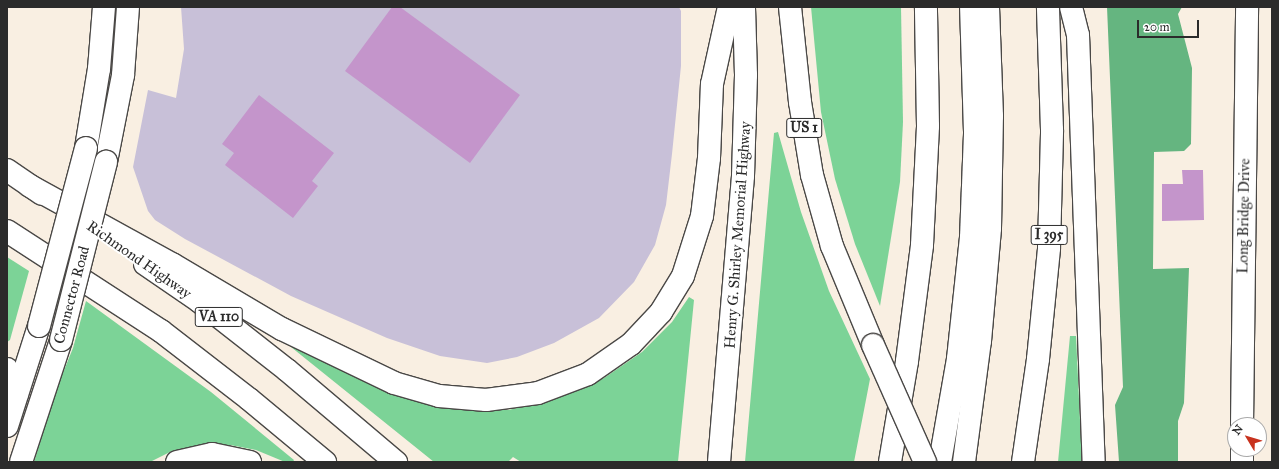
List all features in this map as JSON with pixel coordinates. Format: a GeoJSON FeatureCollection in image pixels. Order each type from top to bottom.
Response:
{"type":"FeatureCollection","features":[{"type":"Feature","properties":{"kind":"main road","name":"Connector Road"},"geometry":{"type":"LineString","coordinates":[[7,426],[39,326],[86,148],[99,68],[104,7]]}},
{"type":"Feature","properties":{"kind":"main road","name":"Connector Road"},"geometry":{"type":"LineString","coordinates":[[21,462],[61,340],[106,162],[123,75],[128,7]]}},
{"type":"Feature","properties":{"kind":"main road"},"geometry":{"type":"LineString","coordinates":[[30,186],[172,264],[282,329],[394,383],[439,396],[486,400],[538,393],[588,374],[626,348],[661,312],[683,276],[702,216],[709,158],[712,84],[729,7]]}},
{"type":"Feature","properties":{"kind":"main road","name":"Henry G. Shirley Memorial Highway"},"geometry":{"type":"LineString","coordinates":[[719,462],[742,184],[746,75],[744,7]]}},
{"type":"Feature","properties":{"kind":"main road","name":"US 1"},"geometry":{"type":"LineString","coordinates":[[790,7],[805,138],[812,175],[832,246],[859,314],[925,462]]}},
{"type":"Feature","properties":{"kind":"main road"},"geometry":{"type":"LineString","coordinates":[[890,462],[907,361],[922,245],[928,126],[926,7]]}},
{"type":"Feature","properties":{"kind":"main road"},"geometry":{"type":"LineString","coordinates":[[940,462],[958,359],[971,238],[975,132],[971,7]]}},
{"type":"Feature","properties":{"kind":"main road"},"geometry":{"type":"LineString","coordinates":[[964,462],[980,341],[990,228],[992,116],[988,7]]}},
{"type":"Feature","properties":{"kind":"main road","name":"I 395"},"geometry":{"type":"LineString","coordinates":[[1023,462],[1036,374],[1049,248],[1052,130],[1048,7]]}},
{"type":"Feature","properties":{"kind":"main road"},"geometry":{"type":"LineString","coordinates":[[1071,7],[1078,35],[1094,462]]}},
{"type":"Feature","properties":{"kind":"main road","name":"Long Bridge Drive"},"geometry":{"type":"LineString","coordinates":[[1242,417],[1248,7]]}},
{"type":"Feature","properties":{"kind":"main road","name":"Richmond Highway"},"geometry":{"type":"LineString","coordinates":[[7,170],[199,301],[314,392],[396,462]]}},
{"type":"Feature","properties":{"kind":"main road","name":"VA 110"},"geometry":{"type":"LineString","coordinates":[[7,231],[161,331],[249,399],[325,462]]}},
{"type":"Feature","properties":{"kind":"main road"},"geometry":{"type":"LineString","coordinates":[[7,369],[17,394]]}},
{"type":"Feature","properties":{"kind":"main road"},"geometry":{"type":"LineString","coordinates":[[176,462],[212,454],[250,462]]}},
{"type":"Feature","properties":{"kind":"shaded area"},"geometry":{"type":"Polygon","coordinates":[[[181,7],[679,7],[681,11],[681,66],[666,205],[655,245],[634,282],[599,318],[554,343],[517,357],[487,363],[440,356],[387,338],[291,296],[185,239],[155,220],[148,211],[133,167],[148,90],[176,98],[184,49],[181,7]]]}},
{"type":"Feature","properties":{"kind":"green space"},"geometry":{"type":"Polygon","coordinates":[[[811,7],[901,7],[903,122],[900,182],[880,306],[855,244],[835,179],[821,112],[811,7]]]}},
{"type":"Feature","properties":{"kind":"green space"},"geometry":{"type":"Polygon","coordinates":[[[1107,7],[1182,7],[1178,14],[1192,68],[1191,144],[1184,151],[1154,152],[1153,269],[1189,268],[1184,403],[1178,421],[1178,462],[1119,462],[1115,405],[1123,387],[1107,7]]]}},
{"type":"Feature","properties":{"kind":"green space"},"geometry":{"type":"Polygon","coordinates":[[[778,132],[801,212],[829,291],[870,379],[854,462],[745,462],[774,133],[778,132]]]}},
{"type":"Feature","properties":{"kind":"green space"},"geometry":{"type":"Polygon","coordinates":[[[7,257],[29,271],[10,340],[7,342],[7,257]]]}},
{"type":"Feature","properties":{"kind":"green space"},"geometry":{"type":"Polygon","coordinates":[[[689,297],[694,300],[678,462],[521,462],[513,457],[508,462],[434,462],[291,347],[294,342],[435,405],[471,410],[508,410],[550,401],[604,378],[642,352],[672,322],[689,297]]]}},
{"type":"Feature","properties":{"kind":"green space"},"geometry":{"type":"Polygon","coordinates":[[[86,301],[211,392],[294,460],[293,462],[285,462],[256,450],[230,445],[201,446],[172,451],[150,462],[34,462],[56,390],[73,348],[86,301]]]}},
{"type":"Feature","properties":{"kind":"green space"},"geometry":{"type":"Polygon","coordinates":[[[1070,336],[1076,336],[1082,462],[1058,462],[1070,336]]]}},
{"type":"Feature","properties":{"kind":"building"},"geometry":{"type":"Polygon","coordinates":[[[392,7],[400,7],[520,95],[470,163],[345,71],[392,7]]]}},
{"type":"Feature","properties":{"kind":"building"},"geometry":{"type":"Polygon","coordinates":[[[259,95],[334,153],[312,181],[318,186],[293,218],[225,165],[234,153],[222,144],[259,95]]]}},
{"type":"Feature","properties":{"kind":"building"},"geometry":{"type":"Polygon","coordinates":[[[1182,170],[1203,170],[1204,220],[1162,221],[1162,184],[1183,184],[1182,170]]]}}]}
